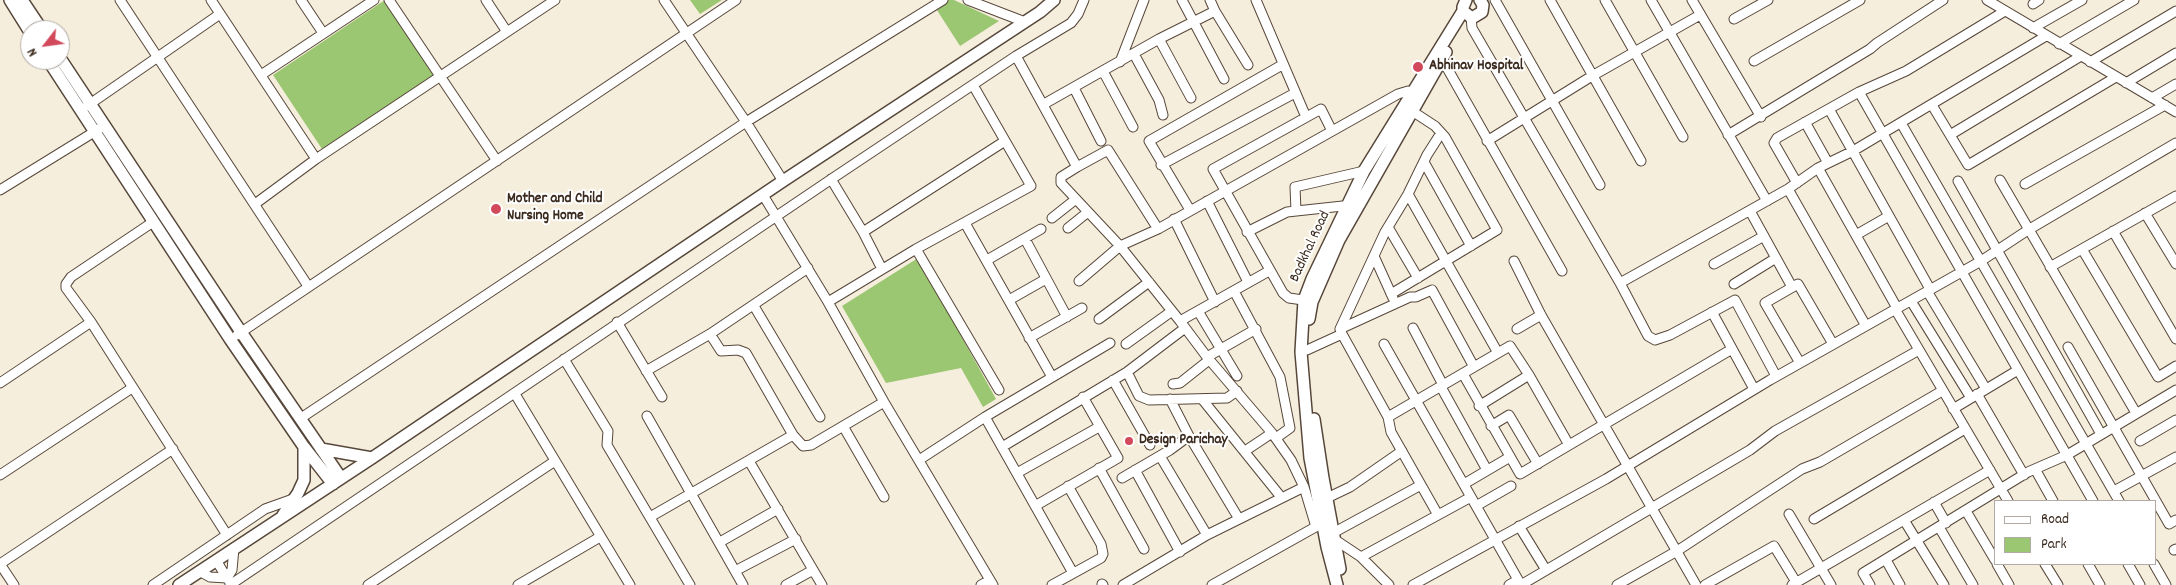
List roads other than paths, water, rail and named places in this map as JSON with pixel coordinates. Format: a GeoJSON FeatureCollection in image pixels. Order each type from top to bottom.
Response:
{"type":"FeatureCollection","features":[{"type":"Feature","properties":{"kind":"street"},"geometry":{"type":"LineString","coordinates":[[10,0],[22,20]]}},
{"type":"Feature","properties":{"kind":"street"},"geometry":{"type":"LineString","coordinates":[[22,0],[35,20]]}},
{"type":"Feature","properties":{"kind":"street"},"geometry":{"type":"LineString","coordinates":[[120,0],[308,286]]}},
{"type":"Feature","properties":{"kind":"street"},"geometry":{"type":"LineString","coordinates":[[211,0],[316,159]]}},
{"type":"Feature","properties":{"kind":"street"},"geometry":{"type":"LineString","coordinates":[[301,0],[323,34]]}},
{"type":"Feature","properties":{"kind":"street"},"geometry":{"type":"LineString","coordinates":[[261,75],[374,0]]}},
{"type":"Feature","properties":{"kind":"street"},"geometry":{"type":"LineString","coordinates":[[389,0],[497,161]]}},
{"type":"Feature","properties":{"kind":"street"},"geometry":{"type":"LineString","coordinates":[[486,0],[507,32]]}},
{"type":"Feature","properties":{"kind":"street"},"geometry":{"type":"LineString","coordinates":[[255,204],[316,159],[555,0]]}},
{"type":"Feature","properties":{"kind":"street"},"geometry":{"type":"LineString","coordinates":[[664,0],[783,181]]}},
{"type":"Feature","properties":{"kind":"street"},"geometry":{"type":"LineString","coordinates":[[230,339],[736,0]]}},
{"type":"Feature","properties":{"kind":"street"},"geometry":{"type":"LineString","coordinates":[[301,418],[746,122],[943,0]]}},
{"type":"Feature","properties":{"kind":"street"},"geometry":{"type":"LineString","coordinates":[[968,0],[978,2],[1025,22]]}},
{"type":"Feature","properties":{"kind":"street"},"geometry":{"type":"LineString","coordinates":[[178,585],[372,458],[783,181],[1040,12],[1054,0]]}},
{"type":"Feature","properties":{"kind":"street"},"geometry":{"type":"LineString","coordinates":[[229,583],[515,394],[617,322],[831,179],[1016,56],[1071,23],[1078,14],[1084,0]]}},
{"type":"Feature","properties":{"kind":"street"},"geometry":{"type":"LineString","coordinates":[[1120,62],[1144,0]]}},
{"type":"Feature","properties":{"kind":"street"},"geometry":{"type":"LineString","coordinates":[[1182,0],[1192,22],[1224,78]]}},
{"type":"Feature","properties":{"kind":"street"},"geometry":{"type":"LineString","coordinates":[[1210,0],[1248,66]]}},
{"type":"Feature","properties":{"kind":"street"},"geometry":{"type":"LineString","coordinates":[[1256,0],[1282,65],[1306,117]]}},
{"type":"Feature","properties":{"kind":"street"},"geometry":{"type":"LineString","coordinates":[[1495,0],[1600,185]]}},
{"type":"Feature","properties":{"kind":"street"},"geometry":{"type":"LineString","coordinates":[[1550,0],[1642,161]]}},
{"type":"Feature","properties":{"kind":"street"},"geometry":{"type":"LineString","coordinates":[[1605,0],[1683,137]]}},
{"type":"Feature","properties":{"kind":"street"},"geometry":{"type":"LineString","coordinates":[[1651,0],[1767,201]]}},
{"type":"Feature","properties":{"kind":"street"},"geometry":{"type":"LineString","coordinates":[[1692,0],[1761,117]]}},
{"type":"Feature","properties":{"kind":"street"},"geometry":{"type":"LineString","coordinates":[[1734,19],[1768,0]]}},
{"type":"Feature","properties":{"kind":"street"},"geometry":{"type":"LineString","coordinates":[[1754,60],[1858,0]]}},
{"type":"Feature","properties":{"kind":"street"},"geometry":{"type":"LineString","coordinates":[[1728,135],[1761,117],[1870,49],[1943,0]]}},
{"type":"Feature","properties":{"kind":"street"},"geometry":{"type":"LineString","coordinates":[[1986,0],[2176,112]]}},
{"type":"Feature","properties":{"kind":"street"},"geometry":{"type":"LineString","coordinates":[[2034,28],[2082,0]]}},
{"type":"Feature","properties":{"kind":"street"},"geometry":{"type":"LineString","coordinates":[[2059,44],[2134,0]]}},
{"type":"Feature","properties":{"kind":"street"},"geometry":{"type":"LineString","coordinates":[[1467,11],[1480,15],[1484,2]]}},
{"type":"Feature","properties":{"kind":"street"},"geometry":{"type":"LineString","coordinates":[[1044,104],[1159,39],[1215,11]]}},
{"type":"Feature","properties":{"kind":"street"},"geometry":{"type":"LineString","coordinates":[[1467,11],[1472,28],[1523,119],[1651,339],[1670,335],[1735,300],[1776,376]]}},
{"type":"Feature","properties":{"kind":"street","name":"Badkhal Road"},"geometry":{"type":"LineString","coordinates":[[1338,585],[1310,458],[1301,352],[1312,279],[1364,171],[1442,59],[1467,11]]}},
{"type":"Feature","properties":{"kind":"street","name":"Badkhal Road"},"geometry":{"type":"LineString","coordinates":[[1344,585],[1334,536],[1323,523],[1327,498],[1309,383],[1307,350],[1308,301],[1339,240],[1412,111],[1417,94],[1467,11]]}},
{"type":"Feature","properties":{"kind":"street"},"geometry":{"type":"LineString","coordinates":[[2090,62],[2176,11]]}},
{"type":"Feature","properties":{"kind":"street"},"geometry":{"type":"LineString","coordinates":[[1797,183],[1774,143],[1777,138],[1859,92],[1906,72],[2006,12]]}},
{"type":"Feature","properties":{"kind":"street"},"geometry":{"type":"LineString","coordinates":[[85,108],[220,14]]}},
{"type":"Feature","properties":{"kind":"street"},"geometry":{"type":"LineString","coordinates":[[1487,140],[1553,102],[1592,76],[1700,15]]}},
{"type":"Feature","properties":{"kind":"street"},"geometry":{"type":"LineString","coordinates":[[1620,283],[1788,189],[1818,168],[1853,151],[2046,36]]}},
{"type":"Feature","properties":{"kind":"street"},"geometry":{"type":"LineString","coordinates":[[1159,39],[1191,98]]}},
{"type":"Feature","properties":{"kind":"street"},"geometry":{"type":"LineString","coordinates":[[2126,83],[2176,53]]}},
{"type":"Feature","properties":{"kind":"street"},"geometry":{"type":"LineString","coordinates":[[1134,54],[1159,100],[1163,115]]}},
{"type":"Feature","properties":{"kind":"street"},"geometry":{"type":"LineString","coordinates":[[1016,56],[1077,167]]}},
{"type":"Feature","properties":{"kind":"street"},"geometry":{"type":"LineString","coordinates":[[1950,134],[2081,56]]}},
{"type":"Feature","properties":{"kind":"street"},"geometry":{"type":"LineString","coordinates":[[1442,59],[1562,271]]}},
{"type":"Feature","properties":{"kind":"street"},"geometry":{"type":"LineString","coordinates":[[1149,141],[1282,65]]}},
{"type":"Feature","properties":{"kind":"street"},"geometry":{"type":"LineString","coordinates":[[56,70],[85,108]]}},
{"type":"Feature","properties":{"kind":"street"},"geometry":{"type":"LineString","coordinates":[[66,70],[85,108],[153,222],[230,339],[304,447],[337,481]]}},
{"type":"Feature","properties":{"kind":"street"},"geometry":{"type":"LineString","coordinates":[[1103,71],[1133,127]]}},
{"type":"Feature","properties":{"kind":"street"},"geometry":{"type":"LineString","coordinates":[[1932,104],[1968,165],[2116,77]]}},
{"type":"Feature","properties":{"kind":"street"},"geometry":{"type":"LineString","coordinates":[[2152,98],[2176,84]]}},
{"type":"Feature","properties":{"kind":"street"},"geometry":{"type":"LineString","coordinates":[[828,302],[916,249],[1031,186],[973,85]]}},
{"type":"Feature","properties":{"kind":"street"},"geometry":{"type":"LineString","coordinates":[[1074,88],[1101,141]]}},
{"type":"Feature","properties":{"kind":"street"},"geometry":{"type":"LineString","coordinates":[[1079,281],[1120,246],[1158,229],[1402,91],[1417,94]]}},
{"type":"Feature","properties":{"kind":"street"},"geometry":{"type":"LineString","coordinates":[[1859,92],[2092,500]]}},
{"type":"Feature","properties":{"kind":"street"},"geometry":{"type":"LineString","coordinates":[[1162,165],[1295,93]]}},
{"type":"Feature","properties":{"kind":"street"},"geometry":{"type":"LineString","coordinates":[[2025,184],[2164,105]]}},
{"type":"Feature","properties":{"kind":"street"},"geometry":{"type":"LineString","coordinates":[[1308,301],[1289,298],[1270,271],[1247,232],[1213,169],[1321,109],[1332,131]]}},
{"type":"Feature","properties":{"kind":"street"},"geometry":{"type":"LineString","coordinates":[[1829,109],[1986,389]]}},
{"type":"Feature","properties":{"kind":"street"},"geometry":{"type":"LineString","coordinates":[[1390,294],[1497,230],[1441,133],[1412,111]]}},
{"type":"Feature","properties":{"kind":"street"},"geometry":{"type":"LineString","coordinates":[[1805,122],[1828,163]]}},
{"type":"Feature","properties":{"kind":"street"},"geometry":{"type":"LineString","coordinates":[[1901,123],[2118,500]]}},
{"type":"Feature","properties":{"kind":"street"},"geometry":{"type":"LineString","coordinates":[[1,188],[98,129]]}},
{"type":"Feature","properties":{"kind":"street"},"geometry":{"type":"LineString","coordinates":[[98,129],[301,418],[321,449],[337,481]]}},
{"type":"Feature","properties":{"kind":"street"},"geometry":{"type":"LineString","coordinates":[[1143,133],[1190,210]]}},
{"type":"Feature","properties":{"kind":"street"},"geometry":{"type":"LineString","coordinates":[[1341,332],[1388,227],[1441,133]]}},
{"type":"Feature","properties":{"kind":"street"},"geometry":{"type":"LineString","coordinates":[[863,232],[1005,141]]}},
{"type":"Feature","properties":{"kind":"street"},"geometry":{"type":"LineString","coordinates":[[1413,585],[1628,466],[1800,362],[1982,261],[2028,230],[2176,142]]}},
{"type":"Feature","properties":{"kind":"street"},"geometry":{"type":"LineString","coordinates":[[1158,229],[1108,150],[1077,167],[1060,180],[1120,246],[1208,359],[1274,435],[1291,460],[1323,523],[1212,585]]}},
{"type":"Feature","properties":{"kind":"street"},"geometry":{"type":"LineString","coordinates":[[1424,162],[1471,246]]}},
{"type":"Feature","properties":{"kind":"street"},"geometry":{"type":"LineString","coordinates":[[1818,168],[1919,350],[2007,500]]}},
{"type":"Feature","properties":{"kind":"street"},"geometry":{"type":"LineString","coordinates":[[1296,211],[1295,186],[1364,171]]}},
{"type":"Feature","properties":{"kind":"street"},"geometry":{"type":"LineString","coordinates":[[831,179],[863,232],[882,269]]}},
{"type":"Feature","properties":{"kind":"street"},"geometry":{"type":"LineString","coordinates":[[2000,180],[2136,413]]}},
{"type":"Feature","properties":{"kind":"street"},"geometry":{"type":"LineString","coordinates":[[1958,181],[2101,434]]}},
{"type":"Feature","properties":{"kind":"street"},"geometry":{"type":"LineString","coordinates":[[1788,189],[1866,326]]}},
{"type":"Feature","properties":{"kind":"street"},"geometry":{"type":"LineString","coordinates":[[1408,194],[1498,353]]}},
{"type":"Feature","properties":{"kind":"street"},"geometry":{"type":"LineString","coordinates":[[763,195],[808,268],[884,402],[991,582],[981,585]]}},
{"type":"Feature","properties":{"kind":"street"},"geometry":{"type":"LineString","coordinates":[[2050,267],[2176,196]]}},
{"type":"Feature","properties":{"kind":"street"},"geometry":{"type":"LineString","coordinates":[[1052,218],[1076,199]]}},
{"type":"Feature","properties":{"kind":"street"},"geometry":{"type":"LineString","coordinates":[[1207,201],[1248,282]]}},
{"type":"Feature","properties":{"kind":"street"},"geometry":{"type":"LineString","coordinates":[[1247,232],[1287,212],[1360,204]]}},
{"type":"Feature","properties":{"kind":"street"},"geometry":{"type":"LineString","coordinates":[[1750,211],[1792,287]]}},
{"type":"Feature","properties":{"kind":"street"},"geometry":{"type":"LineString","coordinates":[[1068,228],[1088,212]]}},
{"type":"Feature","properties":{"kind":"street"},"geometry":{"type":"LineString","coordinates":[[2145,213],[2176,264]]}},
{"type":"Feature","properties":{"kind":"street"},"geometry":{"type":"LineString","coordinates":[[1856,235],[1889,216]]}},
{"type":"Feature","properties":{"kind":"street"},"geometry":{"type":"LineString","coordinates":[[1174,219],[1215,302]]}},
{"type":"Feature","properties":{"kind":"street"},"geometry":{"type":"LineString","coordinates":[[153,222],[68,280],[66,284],[67,291],[91,322],[228,535]]}},
{"type":"Feature","properties":{"kind":"street"},"geometry":{"type":"LineString","coordinates":[[965,223],[1052,377]]}},
{"type":"Feature","properties":{"kind":"street"},"geometry":{"type":"LineString","coordinates":[[1388,227],[1418,278]]}},
{"type":"Feature","properties":{"kind":"street"},"geometry":{"type":"LineString","coordinates":[[987,260],[1041,229]]}},
{"type":"Feature","properties":{"kind":"street"},"geometry":{"type":"LineString","coordinates":[[2113,231],[2176,339]]}},
{"type":"Feature","properties":{"kind":"street"},"geometry":{"type":"LineString","coordinates":[[1714,264],[1764,236]]}},
{"type":"Feature","properties":{"kind":"street"},"geometry":{"type":"LineString","coordinates":[[1024,239],[1067,317]]}},
{"type":"Feature","properties":{"kind":"street"},"geometry":{"type":"LineString","coordinates":[[916,249],[1000,390]]}},
{"type":"Feature","properties":{"kind":"street"},"geometry":{"type":"LineString","coordinates":[[2082,249],[2158,377],[2176,366]]}},
{"type":"Feature","properties":{"kind":"street"},"geometry":{"type":"LineString","coordinates":[[1374,256],[1396,305]]}},
{"type":"Feature","properties":{"kind":"street"},"geometry":{"type":"LineString","coordinates":[[1734,284],[1776,258]]}},
{"type":"Feature","properties":{"kind":"street"},"geometry":{"type":"LineString","coordinates":[[1514,261],[1541,315],[1696,585]]}},
{"type":"Feature","properties":{"kind":"street"},"geometry":{"type":"LineString","coordinates":[[646,371],[710,334],[808,268]]}},
{"type":"Feature","properties":{"kind":"street"},"geometry":{"type":"LineString","coordinates":[[1002,447],[1127,372],[1198,311],[1270,271]]}},
{"type":"Feature","properties":{"kind":"street"},"geometry":{"type":"LineString","coordinates":[[1008,300],[1046,279]]}},
{"type":"Feature","properties":{"kind":"street"},"geometry":{"type":"LineString","coordinates":[[1099,319],[1148,282]]}},
{"type":"Feature","properties":{"kind":"street"},"geometry":{"type":"LineString","coordinates":[[1800,362],[1765,302],[1792,287],[1798,284],[1833,344]]}},
{"type":"Feature","properties":{"kind":"street"},"geometry":{"type":"LineString","coordinates":[[1307,350],[1410,297],[1416,297],[1432,290],[1474,367]]}},
{"type":"Feature","properties":{"kind":"street"},"geometry":{"type":"LineString","coordinates":[[1234,291],[1280,377],[1290,428],[1245,452]]}},
{"type":"Feature","properties":{"kind":"street"},"geometry":{"type":"LineString","coordinates":[[1911,300],[2024,475]]}},
{"type":"Feature","properties":{"kind":"street"},"geometry":{"type":"LineString","coordinates":[[754,306],[820,417]]}},
{"type":"Feature","properties":{"kind":"street"},"geometry":{"type":"LineString","coordinates":[[1029,338],[1082,308]]}},
{"type":"Feature","properties":{"kind":"street"},"geometry":{"type":"LineString","coordinates":[[1126,344],[1172,311]]}},
{"type":"Feature","properties":{"kind":"street"},"geometry":{"type":"LineString","coordinates":[[1198,311],[1237,376]]}},
{"type":"Feature","properties":{"kind":"street"},"geometry":{"type":"LineString","coordinates":[[1712,312],[1754,389]]}},
{"type":"Feature","properties":{"kind":"street"},"geometry":{"type":"LineString","coordinates":[[1517,329],[1541,315]]}},
{"type":"Feature","properties":{"kind":"street"},"geometry":{"type":"LineString","coordinates":[[0,383],[91,322]]}},
{"type":"Feature","properties":{"kind":"street"},"geometry":{"type":"LineString","coordinates":[[617,322],[662,397]]}},
{"type":"Feature","properties":{"kind":"street"},"geometry":{"type":"LineString","coordinates":[[1413,328],[1487,470]]}},
{"type":"Feature","properties":{"kind":"street"},"geometry":{"type":"LineString","coordinates":[[1173,384],[1180,383],[1221,349],[1256,329]]}},
{"type":"Feature","properties":{"kind":"street"},"geometry":{"type":"LineString","coordinates":[[1341,332],[1388,417],[1388,426],[1438,515]]}},
{"type":"Feature","properties":{"kind":"street"},"geometry":{"type":"LineString","coordinates":[[710,334],[721,351],[738,350],[746,353],[800,444],[807,446],[884,402]]}},
{"type":"Feature","properties":{"kind":"street"},"geometry":{"type":"LineString","coordinates":[[919,460],[985,417],[1110,343]]}},
{"type":"Feature","properties":{"kind":"street"},"geometry":{"type":"LineString","coordinates":[[1384,344],[1520,583]]}},
{"type":"Feature","properties":{"kind":"street"},"geometry":{"type":"LineString","coordinates":[[1388,417],[1510,346],[1569,445]]}},
{"type":"Feature","properties":{"kind":"street"},"geometry":{"type":"LineString","coordinates":[[2068,347],[2156,500]]}},
{"type":"Feature","properties":{"kind":"street"},"geometry":{"type":"LineString","coordinates":[[1463,374],[1520,474],[1732,349]]}},
{"type":"Feature","properties":{"kind":"street"},"geometry":{"type":"LineString","coordinates":[[1509,585],[1520,583],[1546,570],[1750,450],[1775,431],[1919,350]]}},
{"type":"Feature","properties":{"kind":"street"},"geometry":{"type":"LineString","coordinates":[[564,359],[608,431],[607,445],[690,585]]}},
{"type":"Feature","properties":{"kind":"street"},"geometry":{"type":"LineString","coordinates":[[1953,409],[2018,370]]}},
{"type":"Feature","properties":{"kind":"street"},"geometry":{"type":"LineString","coordinates":[[1127,372],[1142,398],[1227,398],[1237,391]]}},
{"type":"Feature","properties":{"kind":"street"},"geometry":{"type":"LineString","coordinates":[[1480,406],[1529,375]]}},
{"type":"Feature","properties":{"kind":"street"},"geometry":{"type":"LineString","coordinates":[[1113,380],[1150,445]]}},
{"type":"Feature","properties":{"kind":"street"},"geometry":{"type":"LineString","coordinates":[[0,474],[132,388]]}},
{"type":"Feature","properties":{"kind":"street"},"geometry":{"type":"LineString","coordinates":[[1617,585],[1677,550],[1802,469],[1820,462],[1942,390]]}},
{"type":"Feature","properties":{"kind":"street"},"geometry":{"type":"LineString","coordinates":[[1870,585],[1863,573],[2024,475],[2067,455],[2176,390]]}},
{"type":"Feature","properties":{"kind":"street"},"geometry":{"type":"LineString","coordinates":[[515,394],[630,585]]}},
{"type":"Feature","properties":{"kind":"street"},"geometry":{"type":"LineString","coordinates":[[1035,506],[1118,458],[1083,397]]}},
{"type":"Feature","properties":{"kind":"street"},"geometry":{"type":"LineString","coordinates":[[1202,398],[1281,497]]}},
{"type":"Feature","properties":{"kind":"street"},"geometry":{"type":"LineString","coordinates":[[1170,399],[1239,519]]}},
{"type":"Feature","properties":{"kind":"street"},"geometry":{"type":"LineString","coordinates":[[1491,426],[1509,415],[1538,464]]}},
{"type":"Feature","properties":{"kind":"street"},"geometry":{"type":"LineString","coordinates":[[648,416],[743,585]]}},
{"type":"Feature","properties":{"kind":"street"},"geometry":{"type":"LineString","coordinates":[[985,417],[1073,573]]}},
{"type":"Feature","properties":{"kind":"street"},"geometry":{"type":"LineString","coordinates":[[2140,441],[2176,420]]}},
{"type":"Feature","properties":{"kind":"street"},"geometry":{"type":"LineString","coordinates":[[843,426],[884,496]]}},
{"type":"Feature","properties":{"kind":"street"},"geometry":{"type":"LineString","coordinates":[[1017,473],[1099,426]]}},
{"type":"Feature","properties":{"kind":"street"},"geometry":{"type":"LineString","coordinates":[[1814,519],[1966,429]]}},
{"type":"Feature","properties":{"kind":"street"},"geometry":{"type":"LineString","coordinates":[[650,516],[793,435]]}},
{"type":"Feature","properties":{"kind":"street"},"geometry":{"type":"LineString","coordinates":[[1122,478],[1190,436]]}},
{"type":"Feature","properties":{"kind":"street"},"geometry":{"type":"LineString","coordinates":[[281,518],[304,480],[304,447]]}},
{"type":"Feature","properties":{"kind":"street"},"geometry":{"type":"LineString","coordinates":[[14,585],[0,564],[172,449]]}},
{"type":"Feature","properties":{"kind":"street"},"geometry":{"type":"LineString","coordinates":[[321,449],[372,458]]}},
{"type":"Feature","properties":{"kind":"street"},"geometry":{"type":"LineString","coordinates":[[1327,498],[1350,487],[1402,451]]}},
{"type":"Feature","properties":{"kind":"street"},"geometry":{"type":"LineString","coordinates":[[1160,456],[1207,535]]}},
{"type":"Feature","properties":{"kind":"street"},"geometry":{"type":"LineString","coordinates":[[1464,484],[1510,457]]}},
{"type":"Feature","properties":{"kind":"street"},"geometry":{"type":"LineString","coordinates":[[2114,492],[2176,457]]}},
{"type":"Feature","properties":{"kind":"street"},"geometry":{"type":"LineString","coordinates":[[749,460],[822,585]]}},
{"type":"Feature","properties":{"kind":"street"},"geometry":{"type":"LineString","coordinates":[[368,585],[555,461]]}},
{"type":"Feature","properties":{"kind":"street"},"geometry":{"type":"LineString","coordinates":[[1099,468],[1144,549]]}},
{"type":"Feature","properties":{"kind":"street"},"geometry":{"type":"LineString","coordinates":[[2035,469],[2053,500]]}},
{"type":"Feature","properties":{"kind":"street"},"geometry":{"type":"LineString","coordinates":[[1135,470],[1180,552]]}},
{"type":"Feature","properties":{"kind":"street"},"geometry":{"type":"LineString","coordinates":[[1705,585],[1774,546],[1794,584],[1990,470]]}},
{"type":"Feature","properties":{"kind":"street"},"geometry":{"type":"LineString","coordinates":[[1389,585],[1361,557],[1334,536],[1421,485]]}},
{"type":"Feature","properties":{"kind":"street"},"geometry":{"type":"LineString","coordinates":[[1052,585],[1101,558],[1103,554],[1101,544],[1068,486]]}},
{"type":"Feature","properties":{"kind":"street"},"geometry":{"type":"LineString","coordinates":[[1476,506],[1511,486]]}},
{"type":"Feature","properties":{"kind":"street"},"geometry":{"type":"LineString","coordinates":[[1123,585],[1207,535],[1304,487]]}},
{"type":"Feature","properties":{"kind":"street"},"geometry":{"type":"LineString","coordinates":[[1361,557],[1471,497]]}},
{"type":"Feature","properties":{"kind":"street"},"geometry":{"type":"LineString","coordinates":[[153,585],[265,509],[293,499]]}},
{"type":"Feature","properties":{"kind":"street"},"geometry":{"type":"LineString","coordinates":[[2156,501],[2169,524],[2176,520]]}},
{"type":"Feature","properties":{"kind":"street"},"geometry":{"type":"LineString","coordinates":[[1934,502],[1943,525],[1973,585]]}},
{"type":"Feature","properties":{"kind":"street"},"geometry":{"type":"LineString","coordinates":[[720,542],[778,509]]}},
{"type":"Feature","properties":{"kind":"street"},"geometry":{"type":"LineString","coordinates":[[1966,511],[1994,558]]}},
{"type":"Feature","properties":{"kind":"street"},"geometry":{"type":"LineString","coordinates":[[1789,514],[1831,585]]}},
{"type":"Feature","properties":{"kind":"street"},"geometry":{"type":"LineString","coordinates":[[1904,520],[1944,585]]}},
{"type":"Feature","properties":{"kind":"street"},"geometry":{"type":"LineString","coordinates":[[1519,526],[1546,570]]}},
{"type":"Feature","properties":{"kind":"street"},"geometry":{"type":"LineString","coordinates":[[518,585],[600,537]]}},
{"type":"Feature","properties":{"kind":"street"},"geometry":{"type":"LineString","coordinates":[[735,571],[796,539]]}},
{"type":"Feature","properties":{"kind":"street"},"geometry":{"type":"LineString","coordinates":[[229,583],[234,548]]}},
{"type":"Feature","properties":{"kind":"street"},"geometry":{"type":"LineString","coordinates":[[216,560],[229,583]]}},
{"type":"Feature","properties":{"kind":"street"},"geometry":{"type":"LineString","coordinates":[[1886,560],[1900,585]]}},
{"type":"Feature","properties":{"kind":"street"},"geometry":{"type":"LineString","coordinates":[[1998,565],[2009,585]]}},
{"type":"Feature","properties":{"kind":"street"},"geometry":{"type":"LineString","coordinates":[[2046,565],[2057,584]]}},
{"type":"Feature","properties":{"kind":"street"},"geometry":{"type":"LineString","coordinates":[[2089,565],[2100,585]]}},
{"type":"Feature","properties":{"kind":"street"},"geometry":{"type":"LineString","coordinates":[[2129,565],[2140,585]]}},
{"type":"Feature","properties":{"kind":"street"},"geometry":{"type":"LineString","coordinates":[[2155,565],[2166,585]]}},
{"type":"Feature","properties":{"kind":"street"},"geometry":{"type":"LineString","coordinates":[[786,585],[813,570]]}},
{"type":"Feature","properties":{"kind":"street"},"geometry":{"type":"LineString","coordinates":[[199,571],[229,583]]}},
{"type":"Feature","properties":{"kind":"place","name":"Abhinav Hospital"},"geometry":{"type":"Point","coordinates":[1418,67]}},
{"type":"Feature","properties":{"kind":"place","name":"Mother and Child Nursing Home"},"geometry":{"type":"Point","coordinates":[496,209]}},
{"type":"Feature","properties":{"kind":"place","name":"Design Parichay"},"geometry":{"type":"Point","coordinates":[1129,441]}}]}
